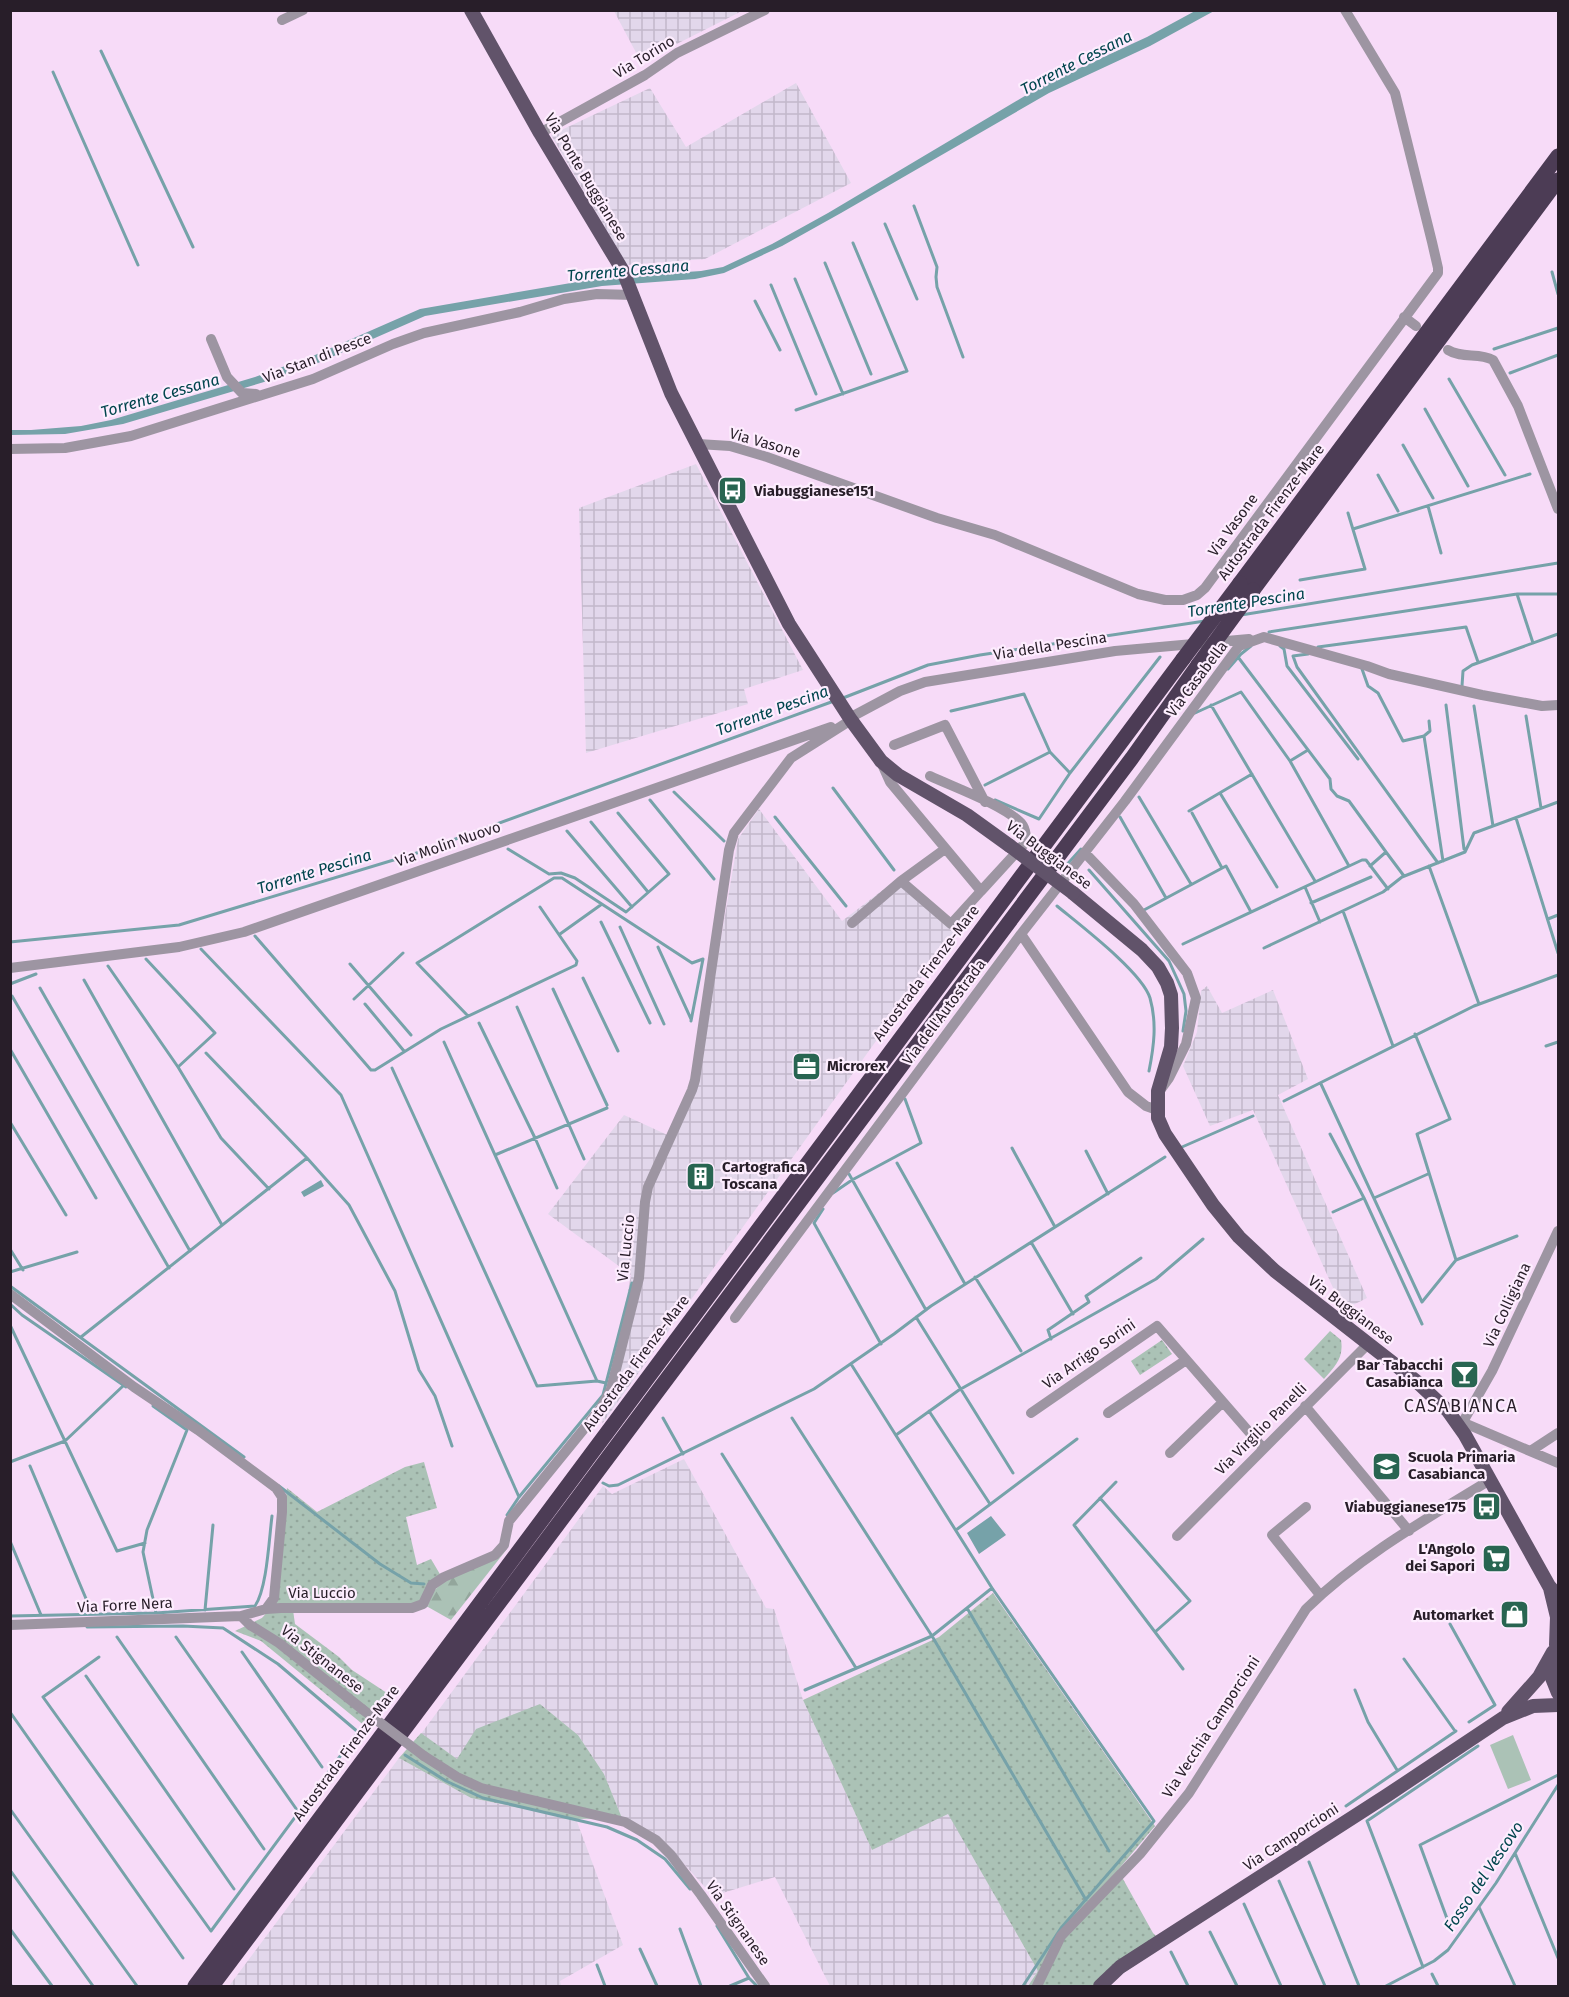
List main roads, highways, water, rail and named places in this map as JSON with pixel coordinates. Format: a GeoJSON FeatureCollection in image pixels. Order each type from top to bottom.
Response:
{"type":"FeatureCollection","features":[{"type":"Feature","properties":{"kind":"highway","name":"Autostrada Firenze-Mare"},"geometry":{"type":"LineString","coordinates":[[212,1986],[1125,767],[1198,665],[1247,586],[1558,156]]}},
{"type":"Feature","properties":{"kind":"highway","name":"Autostrada Firenze-Mare"},"geometry":{"type":"LineString","coordinates":[[195,1986],[1184,659],[1247,586],[1558,180]]}},
{"type":"Feature","properties":{"kind":"main road","name":"Via Ponte Buggianese"},"geometry":{"type":"LineString","coordinates":[[471,10],[540,134],[623,271],[671,393],[789,624],[829,684]]}},
{"type":"Feature","properties":{"kind":"main road","name":"Via Buggianese"},"geometry":{"type":"LineString","coordinates":[[829,684],[881,761],[898,775],[967,815],[1010,846],[1073,893],[1142,950],[1158,967],[1171,995],[1172,1017],[1171,1047],[1158,1091],[1157,1110],[1159,1122],[1165,1134],[1216,1209],[1239,1237],[1294,1287],[1435,1398],[1461,1425],[1554,1591],[1557,1617],[1556,1646],[1551,1663],[1552,1678],[1558,1693]]}},
{"type":"Feature","properties":{"kind":"main road"},"geometry":{"type":"LineString","coordinates":[[1503,1718],[1539,1677],[1556,1646]]}},
{"type":"Feature","properties":{"kind":"main road"},"geometry":{"type":"LineString","coordinates":[[1503,1718],[1528,1707],[1558,1705]]}},
{"type":"Feature","properties":{"kind":"main road","name":"Via Camporcioni"},"geometry":{"type":"LineString","coordinates":[[1100,1986],[1120,1967],[1503,1718]]}},
{"type":"Feature","properties":{"kind":"waterway"},"geometry":{"type":"LineString","coordinates":[[101,51],[193,247]]}},
{"type":"Feature","properties":{"kind":"waterway"},"geometry":{"type":"LineString","coordinates":[[53,72],[138,265]]}},
{"type":"Feature","properties":{"kind":"waterway"},"geometry":{"type":"LineString","coordinates":[[914,206],[937,267],[937,287],[963,357]]}},
{"type":"Feature","properties":{"kind":"waterway"},"geometry":{"type":"LineString","coordinates":[[885,224],[917,299]]}},
{"type":"Feature","properties":{"kind":"waterway"},"geometry":{"type":"LineString","coordinates":[[796,410],[907,371],[853,243]]}},
{"type":"Feature","properties":{"kind":"waterway"},"geometry":{"type":"LineString","coordinates":[[825,263],[871,374]]}},
{"type":"Feature","properties":{"kind":"waterway"},"geometry":{"type":"LineString","coordinates":[[1552,272],[1558,294]]}},
{"type":"Feature","properties":{"kind":"waterway"},"geometry":{"type":"LineString","coordinates":[[795,279],[843,394]]}},
{"type":"Feature","properties":{"kind":"waterway"},"geometry":{"type":"LineString","coordinates":[[771,285],[816,394]]}},
{"type":"Feature","properties":{"kind":"waterway"},"geometry":{"type":"LineString","coordinates":[[755,301],[780,350]]}},
{"type":"Feature","properties":{"kind":"waterway"},"geometry":{"type":"LineString","coordinates":[[1494,349],[1558,328]]}},
{"type":"Feature","properties":{"kind":"waterway"},"geometry":{"type":"LineString","coordinates":[[1510,373],[1558,355]]}},
{"type":"Feature","properties":{"kind":"waterway"},"geometry":{"type":"LineString","coordinates":[[1449,379],[1505,475]]}},
{"type":"Feature","properties":{"kind":"waterway"},"geometry":{"type":"LineString","coordinates":[[1425,409],[1468,486]]}},
{"type":"Feature","properties":{"kind":"waterway"},"geometry":{"type":"LineString","coordinates":[[1403,445],[1433,498]]}},
{"type":"Feature","properties":{"kind":"waterway"},"geometry":{"type":"LineString","coordinates":[[1353,529],[1530,474]]}},
{"type":"Feature","properties":{"kind":"waterway"},"geometry":{"type":"LineString","coordinates":[[1378,475],[1398,511]]}},
{"type":"Feature","properties":{"kind":"waterway"},"geometry":{"type":"LineString","coordinates":[[1428,506],[1441,553]]}},
{"type":"Feature","properties":{"kind":"waterway"},"geometry":{"type":"LineString","coordinates":[[1300,580],[1365,569],[1348,513]]}},
{"type":"Feature","properties":{"kind":"waterway","name":"Torrente Pescina"},"geometry":{"type":"LineString","coordinates":[[1241,615],[1558,563]]}},
{"type":"Feature","properties":{"kind":"waterway"},"geometry":{"type":"LineString","coordinates":[[1517,594],[1533,643]]}},
{"type":"Feature","properties":{"kind":"waterway"},"geometry":{"type":"LineString","coordinates":[[1269,632],[1517,594],[1558,594]]}},
{"type":"Feature","properties":{"kind":"waterway","name":"Torrente Pescina"},"geometry":{"type":"LineString","coordinates":[[843,698],[928,665],[1205,621]]}},
{"type":"Feature","properties":{"kind":"waterway"},"geometry":{"type":"LineString","coordinates":[[1318,647],[1466,627],[1478,662]]}},
{"type":"Feature","properties":{"kind":"waterway"},"geometry":{"type":"LineString","coordinates":[[1462,686],[1463,671],[1472,665],[1558,634]]}},
{"type":"Feature","properties":{"kind":"waterway"},"geometry":{"type":"LineString","coordinates":[[1228,669],[1251,646]]}},
{"type":"Feature","properties":{"kind":"waterway"},"geometry":{"type":"LineString","coordinates":[[1280,646],[1284,649],[1287,666],[1358,759]]}},
{"type":"Feature","properties":{"kind":"waterway"},"geometry":{"type":"LineString","coordinates":[[1308,654],[1293,656],[1297,667],[1438,863]]}},
{"type":"Feature","properties":{"kind":"waterway"},"geometry":{"type":"LineString","coordinates":[[995,800],[1039,819],[1070,773],[1160,657]]}},
{"type":"Feature","properties":{"kind":"waterway"},"geometry":{"type":"LineString","coordinates":[[1238,657],[1330,779],[1331,789],[1337,796],[1349,801],[1386,852]]}},
{"type":"Feature","properties":{"kind":"waterway"},"geometry":{"type":"LineString","coordinates":[[1362,669],[1368,686],[1378,693],[1403,741],[1424,736],[1430,731],[1429,721]]}},
{"type":"Feature","properties":{"kind":"waterway"},"geometry":{"type":"LineString","coordinates":[[1195,713],[1241,692],[1290,761],[1349,866]]}},
{"type":"Feature","properties":{"kind":"waterway"},"geometry":{"type":"LineString","coordinates":[[951,711],[1024,694],[1050,752],[1070,773]]}},
{"type":"Feature","properties":{"kind":"waterway","name":"Torrente Pescina"},"geometry":{"type":"LineString","coordinates":[[10,942],[179,925],[420,852],[834,701]]}},
{"type":"Feature","properties":{"kind":"waterway"},"geometry":{"type":"LineString","coordinates":[[1211,705],[1315,881]]}},
{"type":"Feature","properties":{"kind":"waterway"},"geometry":{"type":"LineString","coordinates":[[1446,705],[1464,849]]}},
{"type":"Feature","properties":{"kind":"waterway"},"geometry":{"type":"LineString","coordinates":[[1474,706],[1493,826]]}},
{"type":"Feature","properties":{"kind":"waterway"},"geometry":{"type":"LineString","coordinates":[[1526,716],[1541,808]]}},
{"type":"Feature","properties":{"kind":"waterway"},"geometry":{"type":"LineString","coordinates":[[1424,736],[1443,861]]}},
{"type":"Feature","properties":{"kind":"waterway"},"geometry":{"type":"LineString","coordinates":[[1290,761],[1308,750]]}},
{"type":"Feature","properties":{"kind":"waterway"},"geometry":{"type":"LineString","coordinates":[[985,785],[1050,752]]}},
{"type":"Feature","properties":{"kind":"waterway"},"geometry":{"type":"LineString","coordinates":[[1189,811],[1252,774]]}},
{"type":"Feature","properties":{"kind":"waterway"},"geometry":{"type":"LineString","coordinates":[[833,788],[894,870]]}},
{"type":"Feature","properties":{"kind":"waterway"},"geometry":{"type":"LineString","coordinates":[[674,792],[724,841]]}},
{"type":"Feature","properties":{"kind":"waterway"},"geometry":{"type":"LineString","coordinates":[[1220,793],[1277,887]]}},
{"type":"Feature","properties":{"kind":"waterway"},"geometry":{"type":"LineString","coordinates":[[1139,797],[1191,884]]}},
{"type":"Feature","properties":{"kind":"waterway"},"geometry":{"type":"LineString","coordinates":[[650,800],[714,879]]}},
{"type":"Feature","properties":{"kind":"waterway"},"geometry":{"type":"LineString","coordinates":[[1264,948],[1383,892],[1402,877],[1465,852],[1474,833],[1558,802]]}},
{"type":"Feature","properties":{"kind":"waterway"},"geometry":{"type":"LineString","coordinates":[[508,849],[549,874],[561,873],[575,878],[626,912],[669,874],[618,813]]}},
{"type":"Feature","properties":{"kind":"waterway"},"geometry":{"type":"LineString","coordinates":[[1192,813],[1222,868]]}},
{"type":"Feature","properties":{"kind":"waterway"},"geometry":{"type":"LineString","coordinates":[[775,817],[846,906]]}},
{"type":"Feature","properties":{"kind":"waterway"},"geometry":{"type":"LineString","coordinates":[[1120,817],[1166,898]]}},
{"type":"Feature","properties":{"kind":"waterway"},"geometry":{"type":"LineString","coordinates":[[1516,818],[1558,953]]}},
{"type":"Feature","properties":{"kind":"waterway"},"geometry":{"type":"LineString","coordinates":[[591,822],[648,892]]}},
{"type":"Feature","properties":{"kind":"waterway"},"geometry":{"type":"LineString","coordinates":[[567,831],[632,907]]}},
{"type":"Feature","properties":{"kind":"waterway"},"geometry":{"type":"LineString","coordinates":[[1062,870],[1081,849]]}},
{"type":"Feature","properties":{"kind":"waterway"},"geometry":{"type":"LineString","coordinates":[[1370,866],[1386,852],[1404,876]]}},
{"type":"Feature","properties":{"kind":"waterway"},"geometry":{"type":"LineString","coordinates":[[1183,944],[1362,860],[1366,860],[1388,889]]}},
{"type":"Feature","properties":{"kind":"waterway"},"geometry":{"type":"LineString","coordinates":[[1144,910],[1226,866],[1251,912]]}},
{"type":"Feature","properties":{"kind":"waterway"},"geometry":{"type":"LineString","coordinates":[[1429,866],[1479,1004]]}},
{"type":"Feature","properties":{"kind":"waterway"},"geometry":{"type":"LineString","coordinates":[[1089,870],[1169,961],[1184,994],[1186,1011],[1183,1031]]}},
{"type":"Feature","properties":{"kind":"waterway"},"geometry":{"type":"LineString","coordinates":[[1311,903],[1371,877]]}},
{"type":"Feature","properties":{"kind":"waterway"},"geometry":{"type":"LineString","coordinates":[[468,1016],[417,963],[554,878],[562,878],[692,963],[703,959],[691,1021]]}},
{"type":"Feature","properties":{"kind":"waterway"},"geometry":{"type":"LineString","coordinates":[[1305,887],[1320,922]]}},
{"type":"Feature","properties":{"kind":"waterway"},"geometry":{"type":"LineString","coordinates":[[560,934],[602,904]]}},
{"type":"Feature","properties":{"kind":"waterway"},"geometry":{"type":"LineString","coordinates":[[1057,906],[1109,949],[1145,987],[1150,998],[1154,1025],[1149,1071]]}},
{"type":"Feature","properties":{"kind":"waterway"},"geometry":{"type":"LineString","coordinates":[[255,936],[371,1070],[375,1070],[441,1029],[576,965],[577,961],[540,907]]}},
{"type":"Feature","properties":{"kind":"waterway"},"geometry":{"type":"LineString","coordinates":[[1343,911],[1393,1046]]}},
{"type":"Feature","properties":{"kind":"waterway"},"geometry":{"type":"LineString","coordinates":[[1548,919],[1558,915]]}},
{"type":"Feature","properties":{"kind":"waterway"},"geometry":{"type":"LineString","coordinates":[[601,922],[650,1023]]}},
{"type":"Feature","properties":{"kind":"waterway"},"geometry":{"type":"LineString","coordinates":[[620,927],[664,1024]]}},
{"type":"Feature","properties":{"kind":"waterway"},"geometry":{"type":"LineString","coordinates":[[658,947],[691,1019]]}},
{"type":"Feature","properties":{"kind":"waterway"},"geometry":{"type":"LineString","coordinates":[[201,949],[341,1095],[519,1497]]}},
{"type":"Feature","properties":{"kind":"waterway"},"geometry":{"type":"LineString","coordinates":[[354,999],[403,953]]}},
{"type":"Feature","properties":{"kind":"waterway"},"geometry":{"type":"LineString","coordinates":[[146,959],[215,1033],[178,1067]]}},
{"type":"Feature","properties":{"kind":"waterway"},"geometry":{"type":"LineString","coordinates":[[350,964],[411,1035]]}},
{"type":"Feature","properties":{"kind":"waterway"},"geometry":{"type":"LineString","coordinates":[[108,966],[178,1067],[221,1138],[269,1189]]}},
{"type":"Feature","properties":{"kind":"waterway"},"geometry":{"type":"LineString","coordinates":[[10,984],[36,974]]}},
{"type":"Feature","properties":{"kind":"waterway"},"geometry":{"type":"LineString","coordinates":[[1284,1101],[1474,1006],[1558,975]]}},
{"type":"Feature","properties":{"kind":"waterway"},"geometry":{"type":"LineString","coordinates":[[583,978],[618,1051]]}},
{"type":"Feature","properties":{"kind":"waterway"},"geometry":{"type":"LineString","coordinates":[[84,980],[222,1225]]}},
{"type":"Feature","properties":{"kind":"waterway"},"geometry":{"type":"LineString","coordinates":[[40,988],[190,1251]]}},
{"type":"Feature","properties":{"kind":"waterway"},"geometry":{"type":"LineString","coordinates":[[553,989],[607,1105]]}},
{"type":"Feature","properties":{"kind":"waterway"},"geometry":{"type":"LineString","coordinates":[[12,996],[169,1268]]}},
{"type":"Feature","properties":{"kind":"waterway"},"geometry":{"type":"LineString","coordinates":[[365,1004],[404,1051]]}},
{"type":"Feature","properties":{"kind":"waterway"},"geometry":{"type":"LineString","coordinates":[[517,1007],[584,1159]]}},
{"type":"Feature","properties":{"kind":"waterway"},"geometry":{"type":"LineString","coordinates":[[479,1023],[557,1188]]}},
{"type":"Feature","properties":{"kind":"waterway"},"geometry":{"type":"LineString","coordinates":[[1415,1034],[1450,1119],[1417,1134],[1456,1260]]}},
{"type":"Feature","properties":{"kind":"waterway"},"geometry":{"type":"LineString","coordinates":[[444,1042],[597,1381]]}},
{"type":"Feature","properties":{"kind":"waterway"},"geometry":{"type":"LineString","coordinates":[[1546,1046],[1558,1042]]}},
{"type":"Feature","properties":{"kind":"waterway"},"geometry":{"type":"LineString","coordinates":[[10,1049],[96,1198]]}},
{"type":"Feature","properties":{"kind":"waterway"},"geometry":{"type":"LineString","coordinates":[[206,1053],[349,1205],[395,1291],[419,1370],[435,1396],[452,1446]]}},
{"type":"Feature","properties":{"kind":"waterway"},"geometry":{"type":"LineString","coordinates":[[392,1068],[537,1386],[597,1381],[606,1383]]}},
{"type":"Feature","properties":{"kind":"waterway"},"geometry":{"type":"LineString","coordinates":[[1321,1084],[1422,1302],[1456,1260],[1517,1236]]}},
{"type":"Feature","properties":{"kind":"waterway"},"geometry":{"type":"LineString","coordinates":[[833,1193],[852,1180],[921,1143],[905,1099]]}},
{"type":"Feature","properties":{"kind":"waterway"},"geometry":{"type":"LineString","coordinates":[[495,1155],[607,1108]]}},
{"type":"Feature","properties":{"kind":"waterway"},"geometry":{"type":"LineString","coordinates":[[1182,1147],[1253,1116]]}},
{"type":"Feature","properties":{"kind":"waterway"},"geometry":{"type":"LineString","coordinates":[[10,1122],[66,1215]]}},
{"type":"Feature","properties":{"kind":"waterway"},"geometry":{"type":"LineString","coordinates":[[1330,1134],[1364,1198],[1422,1324]]}},
{"type":"Feature","properties":{"kind":"waterway"},"geometry":{"type":"LineString","coordinates":[[1012,1148],[1055,1227]]}},
{"type":"Feature","properties":{"kind":"waterway"},"geometry":{"type":"LineString","coordinates":[[1086,1151],[1108,1194]]}},
{"type":"Feature","properties":{"kind":"waterway"},"geometry":{"type":"LineString","coordinates":[[603,1483],[609,1486],[618,1485],[814,1389],[931,1306],[1165,1157]]}},
{"type":"Feature","properties":{"kind":"waterway"},"geometry":{"type":"LineString","coordinates":[[81,1337],[307,1158]]}},
{"type":"Feature","properties":{"kind":"waterway"},"geometry":{"type":"LineString","coordinates":[[897,1163],[965,1284]]}},
{"type":"Feature","properties":{"kind":"waterway"},"geometry":{"type":"LineString","coordinates":[[849,1174],[926,1310]]}},
{"type":"Feature","properties":{"kind":"waterway"},"geometry":{"type":"LineString","coordinates":[[1374,1198],[1428,1174]]}},
{"type":"Feature","properties":{"kind":"waterway"},"geometry":{"type":"LineString","coordinates":[[1333,1212],[1364,1198]]}},
{"type":"Feature","properties":{"kind":"waterway"},"geometry":{"type":"LineString","coordinates":[[823,1209],[814,1223],[881,1344]]}},
{"type":"Feature","properties":{"kind":"waterway"},"geometry":{"type":"LineString","coordinates":[[896,1435],[959,1390],[1156,1279],[1203,1239]]}},
{"type":"Feature","properties":{"kind":"waterway"},"geometry":{"type":"LineString","coordinates":[[1031,1242],[1073,1314]]}},
{"type":"Feature","properties":{"kind":"waterway"},"geometry":{"type":"LineString","coordinates":[[10,1249],[23,1270]]}},
{"type":"Feature","properties":{"kind":"waterway"},"geometry":{"type":"LineString","coordinates":[[10,1272],[77,1252]]}},
{"type":"Feature","properties":{"kind":"waterway"},"geometry":{"type":"LineString","coordinates":[[1051,1339],[1048,1330],[1089,1302],[1086,1296],[1141,1258]]}},
{"type":"Feature","properties":{"kind":"waterway"},"geometry":{"type":"LineString","coordinates":[[975,1277],[1021,1351]]}},
{"type":"Feature","properties":{"kind":"waterway"},"geometry":{"type":"LineString","coordinates":[[507,1515],[519,1497],[603,1395],[632,1283]]}},
{"type":"Feature","properties":{"kind":"waterway"},"geometry":{"type":"LineString","coordinates":[[10,1286],[244,1457]]}},
{"type":"Feature","properties":{"kind":"waterway"},"geometry":{"type":"LineString","coordinates":[[10,1304],[22,1315],[126,1387]]}},
{"type":"Feature","properties":{"kind":"waterway"},"geometry":{"type":"LineString","coordinates":[[916,1317],[1013,1473]]}},
{"type":"Feature","properties":{"kind":"waterway"},"geometry":{"type":"LineString","coordinates":[[10,1325],[117,1551],[145,1543]]}},
{"type":"Feature","properties":{"kind":"waterway"},"geometry":{"type":"LineString","coordinates":[[851,1364],[992,1588],[1154,1821],[1061,1928],[1023,1986]]}},
{"type":"Feature","properties":{"kind":"waterway"},"geometry":{"type":"LineString","coordinates":[[10,1462],[65,1441],[123,1386]]}},
{"type":"Feature","properties":{"kind":"waterway"},"geometry":{"type":"LineString","coordinates":[[153,1406],[187,1430],[147,1530],[143,1552],[156,1613]]}},
{"type":"Feature","properties":{"kind":"waterway"},"geometry":{"type":"LineString","coordinates":[[929,1411],[990,1504]]}},
{"type":"Feature","properties":{"kind":"waterway"},"geometry":{"type":"LineString","coordinates":[[663,1418],[683,1454]]}},
{"type":"Feature","properties":{"kind":"waterway"},"geometry":{"type":"LineString","coordinates":[[792,1418],[932,1636],[1086,1900]]}},
{"type":"Feature","properties":{"kind":"waterway"},"geometry":{"type":"LineString","coordinates":[[956,1530],[1077,1439]]}},
{"type":"Feature","properties":{"kind":"waterway"},"geometry":{"type":"LineString","coordinates":[[722,1454],[856,1668]]}},
{"type":"Feature","properties":{"kind":"waterway"},"geometry":{"type":"LineString","coordinates":[[30,1466],[87,1601]]}},
{"type":"Feature","properties":{"kind":"waterway"},"geometry":{"type":"LineString","coordinates":[[1116,1482],[1074,1525],[1183,1669]]}},
{"type":"Feature","properties":{"kind":"waterway"},"geometry":{"type":"LineString","coordinates":[[279,1486],[380,1564],[411,1583],[424,1584]]}},
{"type":"Feature","properties":{"kind":"waterway"},"geometry":{"type":"LineString","coordinates":[[1100,1498],[1190,1601],[1155,1632]]}},
{"type":"Feature","properties":{"kind":"waterway"},"geometry":{"type":"LineString","coordinates":[[10,1616],[156,1613],[255,1606],[265,1576],[272,1516]]}},
{"type":"Feature","properties":{"kind":"waterway"},"geometry":{"type":"LineString","coordinates":[[205,1610],[213,1525]]}},
{"type":"Feature","properties":{"kind":"waterway"},"geometry":{"type":"LineString","coordinates":[[10,1541],[41,1615]]}},
{"type":"Feature","properties":{"kind":"waterway"},"geometry":{"type":"LineString","coordinates":[[805,1690],[932,1636],[992,1588]]}},
{"type":"Feature","properties":{"kind":"waterway"},"geometry":{"type":"LineString","coordinates":[[967,1608],[1109,1851]]}},
{"type":"Feature","properties":{"kind":"waterway"},"geometry":{"type":"LineString","coordinates":[[1450,1624],[1495,1705],[1469,1722]]}},
{"type":"Feature","properties":{"kind":"waterway"},"geometry":{"type":"LineString","coordinates":[[87,1627],[223,1628],[278,1664],[358,1732],[211,1931],[43,1697],[99,1657]]}},
{"type":"Feature","properties":{"kind":"waterway"},"geometry":{"type":"LineString","coordinates":[[117,1637],[264,1849]]}},
{"type":"Feature","properties":{"kind":"waterway"},"geometry":{"type":"LineString","coordinates":[[176,1637],[297,1810]]}},
{"type":"Feature","properties":{"kind":"waterway"},"geometry":{"type":"LineString","coordinates":[[242,1652],[322,1767]]}},
{"type":"Feature","properties":{"kind":"waterway"},"geometry":{"type":"LineString","coordinates":[[1404,1659],[1455,1731]]}},
{"type":"Feature","properties":{"kind":"waterway"},"geometry":{"type":"LineString","coordinates":[[86,1676],[234,1889]]}},
{"type":"Feature","properties":{"kind":"waterway"},"geometry":{"type":"LineString","coordinates":[[1355,1690],[1368,1722],[1397,1770]]}},
{"type":"Feature","properties":{"kind":"waterway"},"geometry":{"type":"LineString","coordinates":[[10,1712],[183,1958]]}},
{"type":"Feature","properties":{"kind":"waterway"},"geometry":{"type":"LineString","coordinates":[[1346,1806],[1456,1731]]}},
{"type":"Feature","properties":{"kind":"waterway"},"geometry":{"type":"LineString","coordinates":[[1423,1967],[1367,1821],[1478,1746]]}},
{"type":"Feature","properties":{"kind":"waterway"},"geometry":{"type":"LineString","coordinates":[[405,1755],[446,1781],[483,1798],[607,1827],[637,1840],[665,1859],[690,1889]]}},
{"type":"Feature","properties":{"kind":"waterway"},"geometry":{"type":"LineString","coordinates":[[1449,1924],[1420,1845],[1558,1775]]}},
{"type":"Feature","properties":{"kind":"waterway","name":"Fosso del Vescovo"},"geometry":{"type":"LineString","coordinates":[[1386,1986],[1434,1961],[1448,1950],[1496,1883],[1558,1785]]}},
{"type":"Feature","properties":{"kind":"waterway"},"geometry":{"type":"LineString","coordinates":[[10,1809],[137,1986]]}},
{"type":"Feature","properties":{"kind":"waterway"},"geometry":{"type":"LineString","coordinates":[[1515,1853],[1558,1958]]}},
{"type":"Feature","properties":{"kind":"waterway"},"geometry":{"type":"LineString","coordinates":[[1309,1862],[1359,1986]]}},
{"type":"Feature","properties":{"kind":"waterway"},"geometry":{"type":"LineString","coordinates":[[10,1870],[93,1986]]}},
{"type":"Feature","properties":{"kind":"waterway"},"geometry":{"type":"LineString","coordinates":[[1279,1881],[1325,1986]]}},
{"type":"Feature","properties":{"kind":"waterway"},"geometry":{"type":"LineString","coordinates":[[1244,1904],[1281,1986]]}},
{"type":"Feature","properties":{"kind":"waterway"},"geometry":{"type":"LineString","coordinates":[[1479,1907],[1515,1986]]}},
{"type":"Feature","properties":{"kind":"waterway"},"geometry":{"type":"LineString","coordinates":[[717,1926],[749,1978],[757,1986]]}},
{"type":"Feature","properties":{"kind":"waterway"},"geometry":{"type":"LineString","coordinates":[[10,1929],[52,1986]]}},
{"type":"Feature","properties":{"kind":"waterway"},"geometry":{"type":"LineString","coordinates":[[680,1929],[701,1986]]}},
{"type":"Feature","properties":{"kind":"waterway"},"geometry":{"type":"LineString","coordinates":[[1210,1932],[1237,1986]]}},
{"type":"Feature","properties":{"kind":"waterway"},"geometry":{"type":"LineString","coordinates":[[640,1949],[657,1986]]}},
{"type":"Feature","properties":{"kind":"waterway"},"geometry":{"type":"LineString","coordinates":[[1171,1952],[1188,1986]]}},
{"type":"Feature","properties":{"kind":"waterway"},"geometry":{"type":"LineString","coordinates":[[597,1965],[605,1986]]}},
{"type":"Feature","properties":{"kind":"waterway"},"geometry":{"type":"LineString","coordinates":[[1432,1974],[1438,1986]]}},
{"type":"Feature","properties":{"kind":"waterway"},"geometry":{"type":"LineString","coordinates":[[730,1986],[749,1978]]}},
{"type":"Feature","properties":{"kind":"place","name":"Viabuggianese151"},"geometry":{"type":"Point","coordinates":[733,491]}},
{"type":"Feature","properties":{"kind":"place","name":"Microrex"},"geometry":{"type":"Point","coordinates":[806,1066]}},
{"type":"Feature","properties":{"kind":"place","name":"Cartografica Toscana"},"geometry":{"type":"Point","coordinates":[701,1176]}},
{"type":"Feature","properties":{"kind":"place","name":"Bar Tabacchi Casabianca"},"geometry":{"type":"Point","coordinates":[1464,1374]}},
{"type":"Feature","properties":{"kind":"place","name":"Scuola Primaria Casabianca"},"geometry":{"type":"Point","coordinates":[1387,1466]}},
{"type":"Feature","properties":{"kind":"place","name":"Viabuggianese175"},"geometry":{"type":"Point","coordinates":[1487,1507]}},
{"type":"Feature","properties":{"kind":"place","name":"L'Angolo dei Sapori"},"geometry":{"type":"Point","coordinates":[1496,1558]}},
{"type":"Feature","properties":{"kind":"place","name":"Automarket"},"geometry":{"type":"Point","coordinates":[1515,1615]}},
{"type":"Feature","properties":{"kind":"district","name":"CASABIANCA"},"geometry":{"type":"Point","coordinates":[1461,1406]}},
{"type":"Feature","properties":{"kind":"water label","name":"Torrente Cessana"},"geometry":{"type":"Point","coordinates":[1076,62]}},
{"type":"Feature","properties":{"kind":"water label","name":"Torrente Cessana"},"geometry":{"type":"Point","coordinates":[628,270]}},
{"type":"Feature","properties":{"kind":"water label","name":"Torrente Cessana"},"geometry":{"type":"Point","coordinates":[160,395]}}]}
